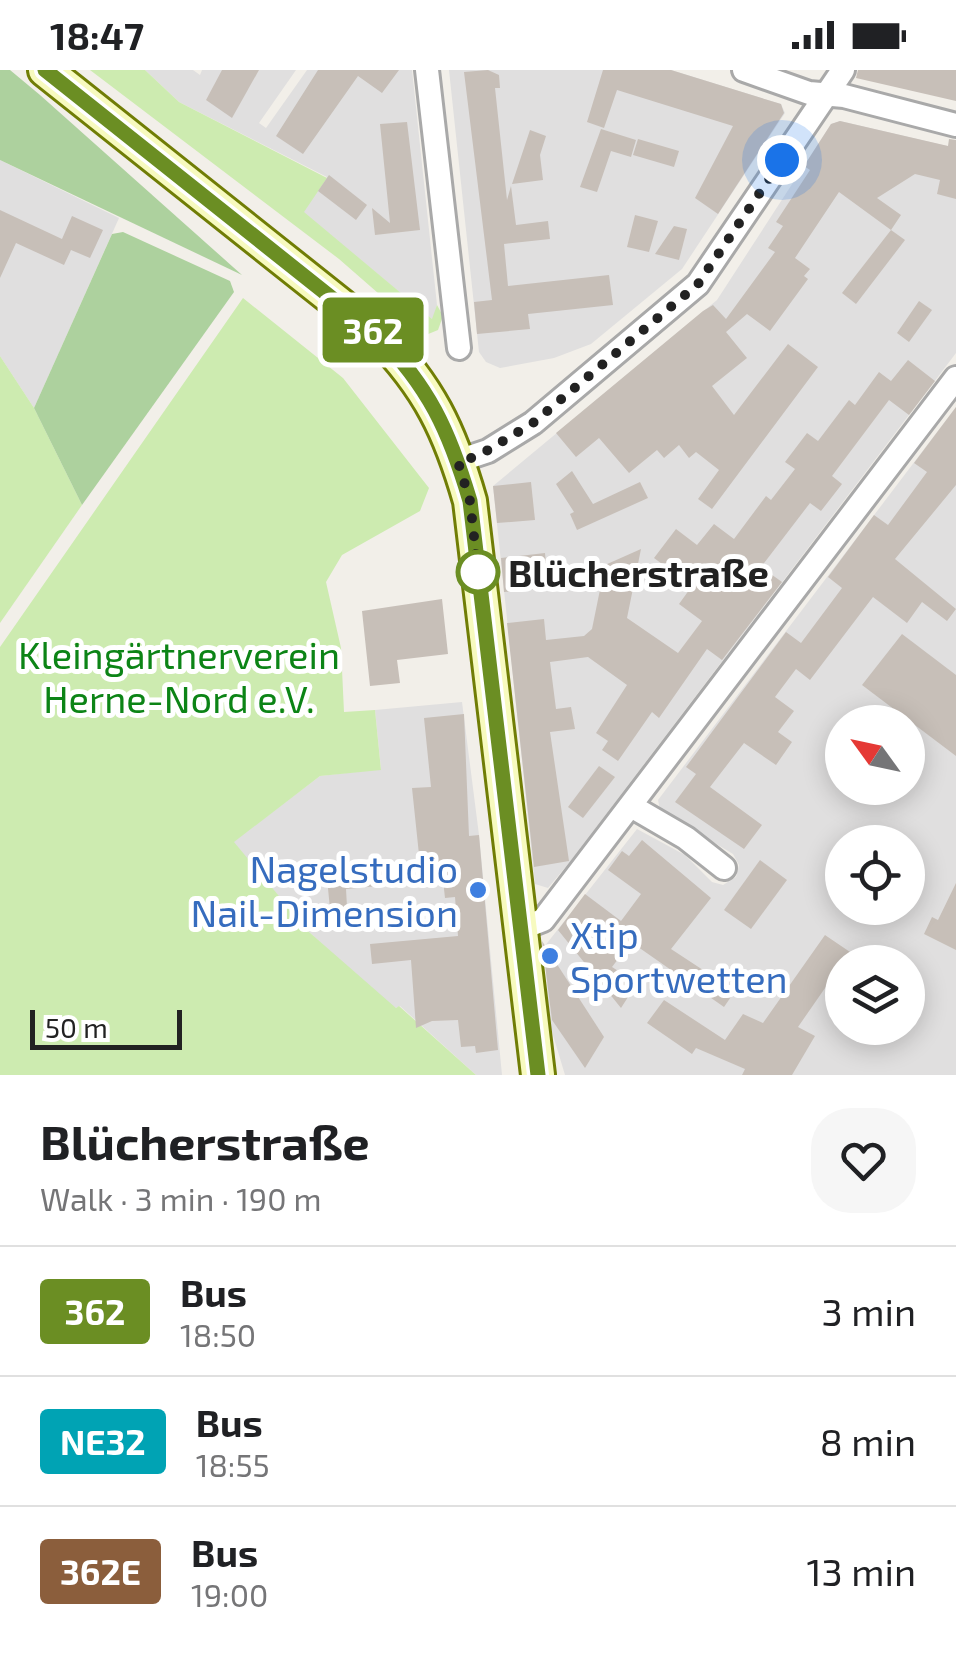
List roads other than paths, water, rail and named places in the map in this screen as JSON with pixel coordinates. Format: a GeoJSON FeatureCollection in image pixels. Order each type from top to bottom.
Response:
{"type":"FeatureCollection","features":[{"type":"Feature","properties":{"kind":"main road"},"geometry":{"type":"LineString","coordinates":[[44,70],[377,334],[411,369],[444,422],[470,501],[538,1075]]}},
{"type":"Feature","properties":{"kind":"street"},"geometry":{"type":"LineString","coordinates":[[427,70],[459,348]]}},
{"type":"Feature","properties":{"kind":"street"},"geometry":{"type":"LineString","coordinates":[[744,70],[824,96],[956,124]]}},
{"type":"Feature","properties":{"kind":"street"},"geometry":{"type":"LineString","coordinates":[[458,462],[478,456],[533,423],[698,284],[843,70]]}},
{"type":"Feature","properties":{"kind":"street"},"geometry":{"type":"LineString","coordinates":[[520,929],[542,920],[956,378]]}},
{"type":"Feature","properties":{"kind":"street"},"geometry":{"type":"LineString","coordinates":[[631,806],[686,838],[724,868]]}},
{"type":"Feature","properties":{"kind":"place","name":"Blücherstraße"},"geometry":{"type":"Point","coordinates":[478,572]}},
{"type":"Feature","properties":{"kind":"place","name":"Nagelstudio Nail-Dimension"},"geometry":{"type":"Point","coordinates":[478,890]}},
{"type":"Feature","properties":{"kind":"place","name":"Xtip Sportwetten"},"geometry":{"type":"Point","coordinates":[550,956]}},
{"type":"Feature","properties":{"kind":"park label","name":"Kleingärtnerverein Herne-Nord e.V."},"geometry":{"type":"Point","coordinates":[179,676]}}]}
